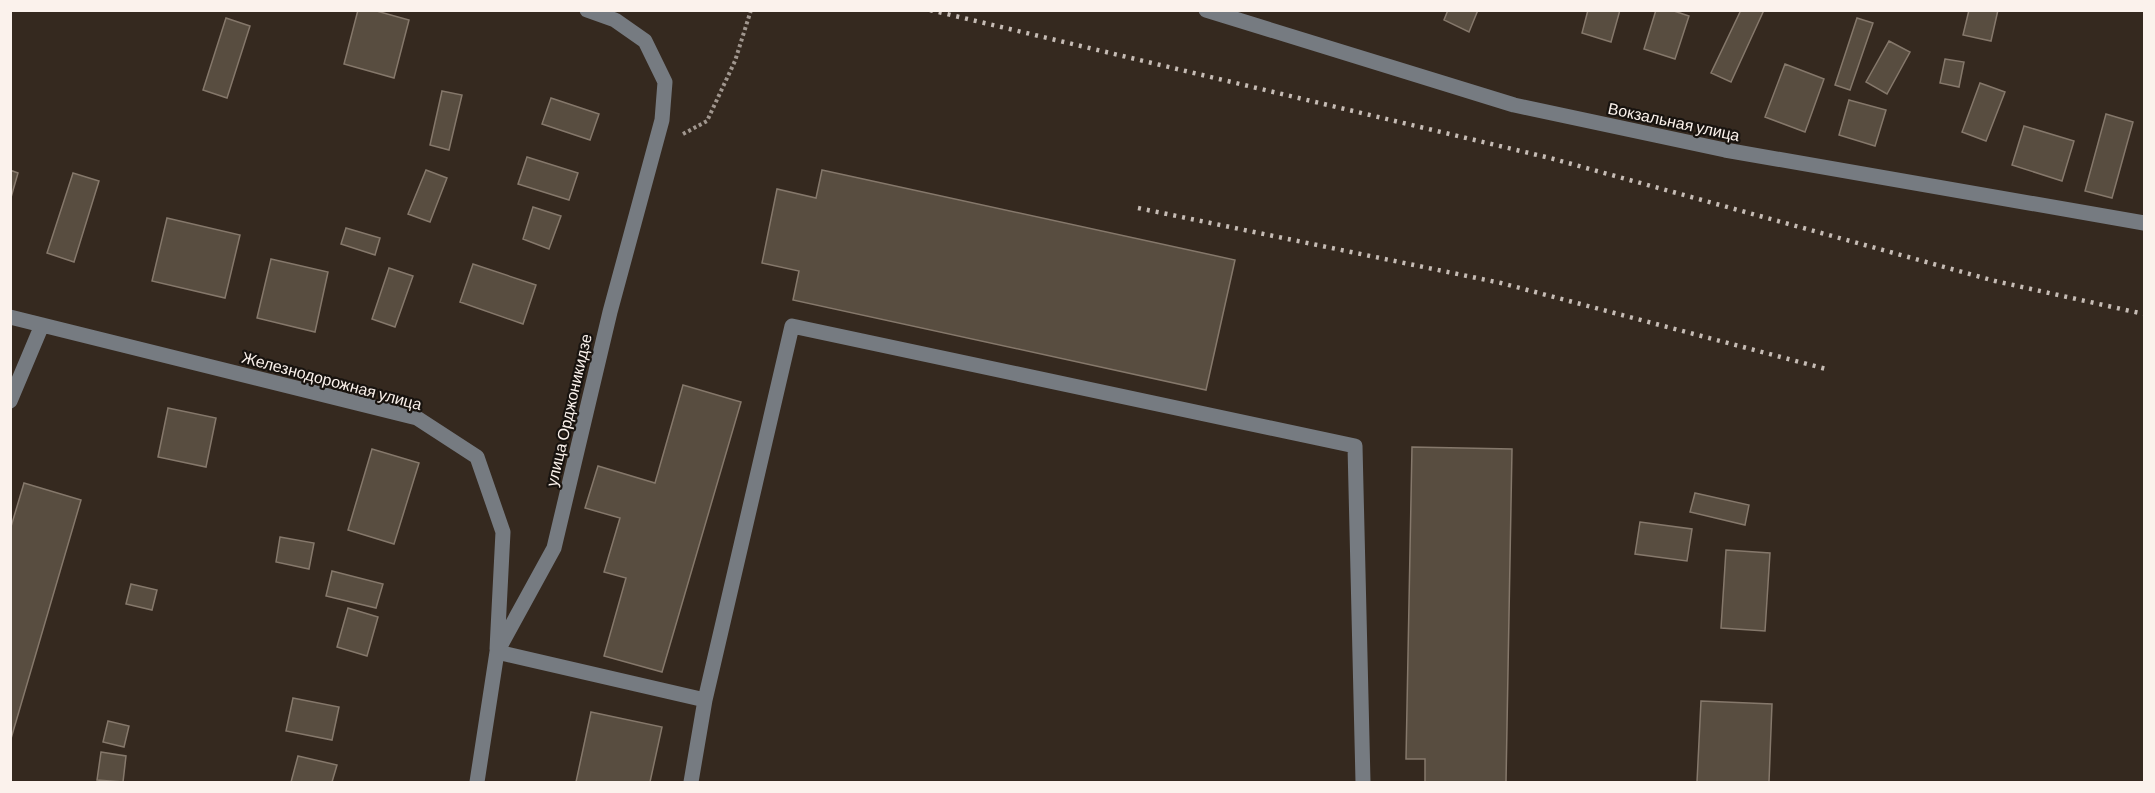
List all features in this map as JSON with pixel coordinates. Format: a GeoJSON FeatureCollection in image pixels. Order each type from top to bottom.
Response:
{"type":"FeatureCollection","features":[{"type":"Feature","properties":{"kind":"street","name":"улица Орджоникидзе"},"geometry":{"type":"LineString","coordinates":[[477,783],[497,652],[554,548],[610,312],[662,120],[664,82],[645,41],[615,20],[587,10]]}},
{"type":"Feature","properties":{"kind":"street","name":"Вокзальная улица"},"geometry":{"type":"LineString","coordinates":[[1206,10],[1514,105],[1725,150],[2145,223]]}},
{"type":"Feature","properties":{"kind":"street","name":"Железнодорожная улица"},"geometry":{"type":"LineString","coordinates":[[10,317],[417,418],[477,457],[503,532],[497,652]]}},
{"type":"Feature","properties":{"kind":"street"},"geometry":{"type":"LineString","coordinates":[[10,401],[42,325]]}},
{"type":"Feature","properties":{"kind":"street"},"geometry":{"type":"LineString","coordinates":[[691,783],[705,700],[792,326],[1355,446],[1364,783]]}},
{"type":"Feature","properties":{"kind":"street"},"geometry":{"type":"LineString","coordinates":[[497,652],[705,700]]}},
{"type":"Feature","properties":{"kind":"path"},"geometry":{"type":"LineString","coordinates":[[654,150],[707,121],[735,61],[752,10]]}},
{"type":"Feature","properties":{"kind":"building"},"geometry":{"type":"Polygon","coordinates":[[[358,10],[373,10],[409,20],[394,78],[344,64],[358,10]]]}},
{"type":"Feature","properties":{"kind":"building"},"geometry":{"type":"Polygon","coordinates":[[[1448,10],[1478,10],[1469,32],[1444,20],[1448,10]]]}},
{"type":"Feature","properties":{"kind":"building"},"geometry":{"type":"Polygon","coordinates":[[[1588,10],[1620,10],[1611,42],[1582,33],[1588,10]]]}},
{"type":"Feature","properties":{"kind":"building"},"geometry":{"type":"Polygon","coordinates":[[[1656,10],[1671,10],[1689,16],[1675,59],[1644,49],[1656,10]]]}},
{"type":"Feature","properties":{"kind":"building"},"geometry":{"type":"Polygon","coordinates":[[[1741,10],[1764,10],[1731,82],[1711,73],[1741,10]]]}},
{"type":"Feature","properties":{"kind":"building"},"geometry":{"type":"Polygon","coordinates":[[[1969,10],[1998,10],[1991,41],[1963,35],[1969,10]]]}},
{"type":"Feature","properties":{"kind":"building"},"geometry":{"type":"Polygon","coordinates":[[[226,18],[250,26],[227,98],[203,90],[226,18]]]}},
{"type":"Feature","properties":{"kind":"building"},"geometry":{"type":"Polygon","coordinates":[[[1857,18],[1873,23],[1850,90],[1835,85],[1857,18]]]}},
{"type":"Feature","properties":{"kind":"building"},"geometry":{"type":"Polygon","coordinates":[[[1889,41],[1910,52],[1887,94],[1866,82],[1889,41]]]}},
{"type":"Feature","properties":{"kind":"building"},"geometry":{"type":"Polygon","coordinates":[[[1945,59],[1964,62],[1959,87],[1940,83],[1945,59]]]}},
{"type":"Feature","properties":{"kind":"building"},"geometry":{"type":"Polygon","coordinates":[[[1785,64],[1824,79],[1805,132],[1765,117],[1785,64]]]}},
{"type":"Feature","properties":{"kind":"building"},"geometry":{"type":"Polygon","coordinates":[[[1980,83],[2005,92],[1986,141],[1962,132],[1980,83]]]}},
{"type":"Feature","properties":{"kind":"building"},"geometry":{"type":"Polygon","coordinates":[[[442,91],[462,95],[449,150],[430,145],[442,91]]]}},
{"type":"Feature","properties":{"kind":"building"},"geometry":{"type":"Polygon","coordinates":[[[551,98],[599,114],[590,140],[542,124],[551,98]]]}},
{"type":"Feature","properties":{"kind":"building"},"geometry":{"type":"Polygon","coordinates":[[[1849,100],[1886,110],[1875,146],[1839,135],[1849,100]]]}},
{"type":"Feature","properties":{"kind":"building"},"geometry":{"type":"Polygon","coordinates":[[[2106,114],[2133,122],[2112,198],[2085,191],[2106,114]]]}},
{"type":"Feature","properties":{"kind":"building"},"geometry":{"type":"Polygon","coordinates":[[[2024,126],[2074,141],[2062,181],[2012,165],[2024,126]]]}},
{"type":"Feature","properties":{"kind":"building"},"geometry":{"type":"Polygon","coordinates":[[[527,157],[578,173],[569,200],[518,184],[527,157]]]}},
{"type":"Feature","properties":{"kind":"building"},"geometry":{"type":"Polygon","coordinates":[[[10,170],[18,173],[10,201],[10,170]]]}},
{"type":"Feature","properties":{"kind":"building"},"geometry":{"type":"Polygon","coordinates":[[[426,170],[447,178],[430,222],[408,214],[426,170]]]}},
{"type":"Feature","properties":{"kind":"building"},"geometry":{"type":"Polygon","coordinates":[[[822,170],[1235,260],[1206,390],[793,300],[799,271],[762,263],[777,189],[816,198],[822,170]]]}},
{"type":"Feature","properties":{"kind":"building"},"geometry":{"type":"Polygon","coordinates":[[[73,173],[99,181],[74,262],[47,253],[73,173]]]}},
{"type":"Feature","properties":{"kind":"building"},"geometry":{"type":"Polygon","coordinates":[[[533,207],[561,216],[549,249],[523,239],[533,207]]]}},
{"type":"Feature","properties":{"kind":"building"},"geometry":{"type":"Polygon","coordinates":[[[167,218],[240,235],[225,298],[152,281],[167,218]]]}},
{"type":"Feature","properties":{"kind":"building"},"geometry":{"type":"Polygon","coordinates":[[[346,228],[380,238],[375,255],[341,244],[346,228]]]}},
{"type":"Feature","properties":{"kind":"building"},"geometry":{"type":"Polygon","coordinates":[[[271,259],[328,272],[315,332],[257,318],[271,259]]]}},
{"type":"Feature","properties":{"kind":"building"},"geometry":{"type":"Polygon","coordinates":[[[473,264],[536,285],[523,324],[460,302],[473,264]]]}},
{"type":"Feature","properties":{"kind":"building"},"geometry":{"type":"Polygon","coordinates":[[[389,268],[413,276],[395,327],[372,319],[389,268]]]}},
{"type":"Feature","properties":{"kind":"building"},"geometry":{"type":"Polygon","coordinates":[[[683,385],[741,402],[662,672],[604,656],[626,578],[604,572],[620,518],[585,508],[598,466],[655,483],[683,385]]]}},
{"type":"Feature","properties":{"kind":"building"},"geometry":{"type":"Polygon","coordinates":[[[168,408],[216,418],[206,467],[158,457],[168,408]]]}},
{"type":"Feature","properties":{"kind":"building"},"geometry":{"type":"Polygon","coordinates":[[[1412,447],[1512,449],[1506,782],[1425,782],[1425,759],[1406,759],[1412,447]]]}},
{"type":"Feature","properties":{"kind":"building"},"geometry":{"type":"Polygon","coordinates":[[[372,449],[419,463],[394,544],[348,530],[372,449]]]}},
{"type":"Feature","properties":{"kind":"building"},"geometry":{"type":"Polygon","coordinates":[[[24,483],[81,500],[10,742],[10,530],[24,483]]]}},
{"type":"Feature","properties":{"kind":"building"},"geometry":{"type":"Polygon","coordinates":[[[1695,493],[1749,505],[1745,525],[1690,512],[1695,493]]]}},
{"type":"Feature","properties":{"kind":"building"},"geometry":{"type":"Polygon","coordinates":[[[1640,522],[1692,529],[1687,561],[1635,554],[1640,522]]]}},
{"type":"Feature","properties":{"kind":"building"},"geometry":{"type":"Polygon","coordinates":[[[280,537],[314,543],[309,569],[276,562],[280,537]]]}},
{"type":"Feature","properties":{"kind":"building"},"geometry":{"type":"Polygon","coordinates":[[[1726,550],[1770,553],[1765,631],[1721,628],[1726,550]]]}},
{"type":"Feature","properties":{"kind":"building"},"geometry":{"type":"Polygon","coordinates":[[[332,571],[383,584],[376,608],[326,596],[332,571]]]}},
{"type":"Feature","properties":{"kind":"building"},"geometry":{"type":"Polygon","coordinates":[[[131,584],[157,590],[152,610],[126,604],[131,584]]]}},
{"type":"Feature","properties":{"kind":"building"},"geometry":{"type":"Polygon","coordinates":[[[348,608],[378,617],[367,656],[337,647],[348,608]]]}},
{"type":"Feature","properties":{"kind":"building"},"geometry":{"type":"Polygon","coordinates":[[[293,698],[339,707],[332,740],[286,731],[293,698]]]}},
{"type":"Feature","properties":{"kind":"building"},"geometry":{"type":"Polygon","coordinates":[[[1701,701],[1772,704],[1769,782],[1697,782],[1701,701]]]}},
{"type":"Feature","properties":{"kind":"building"},"geometry":{"type":"Polygon","coordinates":[[[591,712],[662,727],[650,782],[576,782],[591,712]]]}},
{"type":"Feature","properties":{"kind":"building"},"geometry":{"type":"Polygon","coordinates":[[[108,721],[129,726],[124,747],[103,742],[108,721]]]}},
{"type":"Feature","properties":{"kind":"building"},"geometry":{"type":"Polygon","coordinates":[[[101,752],[126,756],[123,782],[97,780],[101,752]]]}},
{"type":"Feature","properties":{"kind":"building"},"geometry":{"type":"Polygon","coordinates":[[[298,756],[337,765],[332,782],[291,782],[298,756]]]}},
{"type":"Feature","properties":{"kind":"railway"},"geometry":{"type":"LineString","coordinates":[[930,10],[1550,158],[1995,281],[2144,314]]}},
{"type":"Feature","properties":{"kind":"railway"},"geometry":{"type":"LineString","coordinates":[[1138,208],[1501,283],[1830,370]]}}]}
